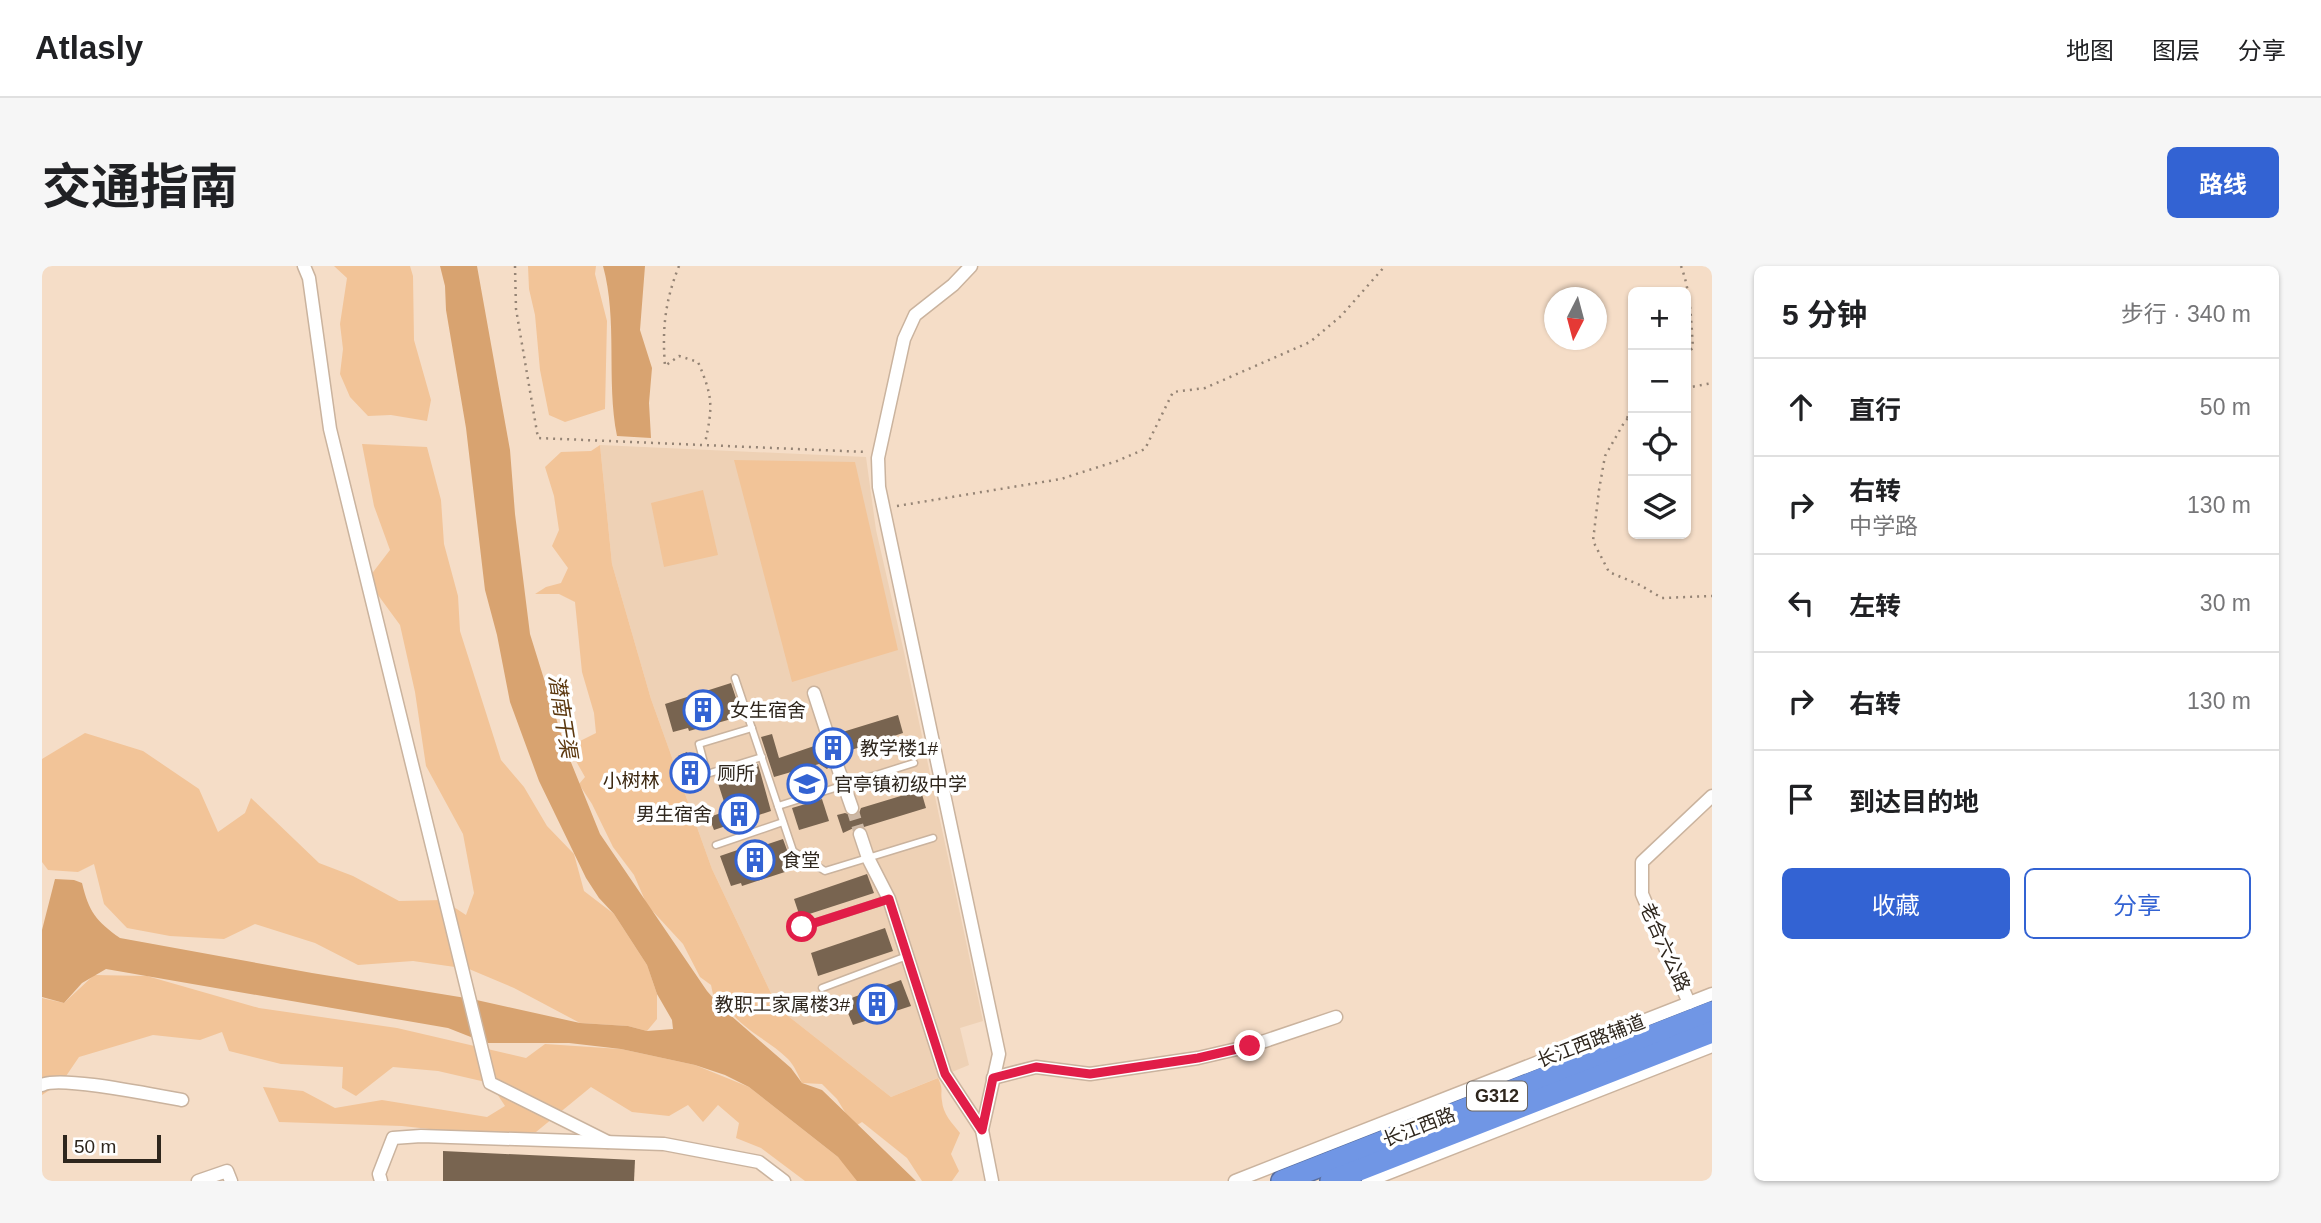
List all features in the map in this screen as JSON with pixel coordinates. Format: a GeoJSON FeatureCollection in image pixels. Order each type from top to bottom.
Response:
{"type":"FeatureCollection","features":[{"type":"Feature","properties":{"kind":"highway","name":"长江西路"},"geometry":{"type":"LineString","coordinates":[[1282,1181],[1712,1012]]}},
{"type":"Feature","properties":{"kind":"highway","name":"长江西路"},"geometry":{"type":"LineString","coordinates":[[1331,1181],[1712,1032]]}},
{"type":"Feature","properties":{"kind":"street"},"geometry":{"type":"LineString","coordinates":[[304,266],[309,278],[330,429],[490,1083],[608,1142]]}},
{"type":"Feature","properties":{"kind":"street"},"geometry":{"type":"LineString","coordinates":[[971,266],[953,285],[915,315],[904,338],[878,465],[883,508],[999,1054],[982,1130]]}},
{"type":"Feature","properties":{"kind":"street"},"geometry":{"type":"LineString","coordinates":[[814,693],[827,733]]}},
{"type":"Feature","properties":{"kind":"street"},"geometry":{"type":"LineString","coordinates":[[838,768],[852,808]]}},
{"type":"Feature","properties":{"kind":"street","name":"老合六公路"},"geometry":{"type":"LineString","coordinates":[[1689,1003],[1642,894],[1642,862],[1712,796]]}},
{"type":"Feature","properties":{"kind":"street"},"geometry":{"type":"LineString","coordinates":[[860,834],[868,858],[889,899],[945,1074],[982,1130],[992,1181]]}},
{"type":"Feature","properties":{"kind":"street","name":"长江西路辅道"},"geometry":{"type":"LineString","coordinates":[[1235,1181],[1712,994]]}},
{"type":"Feature","properties":{"kind":"street"},"geometry":{"type":"LineString","coordinates":[[993,1078],[1036,1067],[1090,1074],[1198,1058],[1250,1046],[1336,1017]]}},
{"type":"Feature","properties":{"kind":"street"},"geometry":{"type":"LineString","coordinates":[[1368,1181],[1712,1046]]}},
{"type":"Feature","properties":{"kind":"street"},"geometry":{"type":"LineString","coordinates":[[42,1085],[65,1082],[183,1100]]}},
{"type":"Feature","properties":{"kind":"street"},"geometry":{"type":"LineString","coordinates":[[381,1181],[379,1174],[393,1138],[421,1136],[664,1144],[759,1162],[784,1181]]}},
{"type":"Feature","properties":{"kind":"street"},"geometry":{"type":"LineString","coordinates":[[198,1181],[227,1171],[231,1181]]}},
{"type":"Feature","properties":{"kind":"lane"},"geometry":{"type":"LineString","coordinates":[[736,678],[793,851],[825,871],[933,838]]}},
{"type":"Feature","properties":{"kind":"lane"},"geometry":{"type":"LineString","coordinates":[[752,728],[699,744],[708,774],[762,757]]}},
{"type":"Feature","properties":{"kind":"lane"},"geometry":{"type":"LineString","coordinates":[[778,806],[914,763]]}},
{"type":"Feature","properties":{"kind":"lane"},"geometry":{"type":"LineString","coordinates":[[716,845],[783,822]]}},
{"type":"Feature","properties":{"kind":"lane"},"geometry":{"type":"LineString","coordinates":[[802,927],[889,899]]}},
{"type":"Feature","properties":{"kind":"lane"},"geometry":{"type":"LineString","coordinates":[[822,988],[907,956]]}},
{"type":"Feature","properties":{"kind":"path"},"geometry":{"type":"LineString","coordinates":[[515,266],[517,322],[538,438],[868,452],[878,465]]}},
{"type":"Feature","properties":{"kind":"path"},"geometry":{"type":"LineString","coordinates":[[679,266],[669,290],[662,334],[665,366],[679,356],[698,362],[710,390],[712,411],[705,444]]}},
{"type":"Feature","properties":{"kind":"path"},"geometry":{"type":"LineString","coordinates":[[883,508],[1061,479],[1145,449],[1173,392],[1205,388],[1310,342],[1341,316],[1385,266]]}},
{"type":"Feature","properties":{"kind":"path"},"geometry":{"type":"LineString","coordinates":[[1681,266],[1689,287],[1693,348],[1690,350]]}},
{"type":"Feature","properties":{"kind":"path"},"geometry":{"type":"LineString","coordinates":[[1691,387],[1712,383]]}},
{"type":"Feature","properties":{"kind":"path"},"geometry":{"type":"LineString","coordinates":[[1629,413],[1605,456],[1593,541],[1609,572],[1662,598],[1712,596]]}},
{"type":"Feature","properties":{"kind":"shaded area","name":"潜南干渠"},"geometry":{"type":"Polygon","coordinates":[[[440,266],[477,266],[510,450],[530,634],[566,750],[600,834],[707,991],[721,1007],[791,1068],[802,1083],[822,1090],[916,1181],[857,1181],[838,1157],[749,1087],[695,1065],[621,1049],[569,1043],[486,1043],[448,1028],[106,969],[82,983],[64,1003],[42,997],[42,930],[55,879],[82,883],[95,915],[120,938],[472,999],[580,1023],[628,1026],[647,1031],[673,1029],[672,1020],[657,994],[647,965],[614,914],[586,878],[539,781],[510,702],[485,590],[466,428],[440,266]]]}},
{"type":"Feature","properties":{"kind":"shaded area"},"geometry":{"type":"Polygon","coordinates":[[[603,266],[645,266],[640,330],[652,368],[649,403],[651,438],[617,436],[612,394],[610,308],[603,266]]]}},
{"type":"Feature","properties":{"kind":"shaded area","name":"官亭镇初级中学"},"geometry":{"type":"Polygon","coordinates":[[[600,445],[866,457],[876,530],[983,1021],[960,1028],[969,1065],[891,1097],[778,1008],[712,869],[651,699],[612,564],[600,445]]]}},
{"type":"Feature","properties":{"kind":"green space"},"geometry":{"type":"Polygon","coordinates":[[[334,266],[410,266],[413,276],[414,340],[431,400],[427,421],[391,415],[368,416],[350,397],[340,374],[343,349],[340,324],[347,278],[334,266]]]}},
{"type":"Feature","properties":{"kind":"green space"},"geometry":{"type":"Polygon","coordinates":[[[528,266],[596,266],[595,274],[607,321],[605,409],[565,422],[549,415],[540,370],[528,266]]]}},
{"type":"Feature","properties":{"kind":"green space"},"geometry":{"type":"Polygon","coordinates":[[[362,444],[427,447],[441,500],[444,544],[458,596],[460,631],[501,760],[524,787],[547,826],[574,854],[584,891],[614,914],[647,965],[657,994],[657,1019],[647,1031],[628,1026],[580,1023],[514,988],[469,969],[413,961],[358,965],[315,943],[255,924],[224,939],[170,936],[127,928],[104,904],[94,864],[78,872],[48,870],[42,862],[42,759],[85,733],[143,751],[199,789],[218,832],[245,813],[251,798],[319,863],[353,876],[399,901],[443,900],[466,915],[474,893],[463,834],[426,766],[415,692],[400,625],[367,580],[390,550],[374,506],[362,444]]]}},
{"type":"Feature","properties":{"kind":"green space","name":"小树林"},"geometry":{"type":"Polygon","coordinates":[[[600,445],[612,564],[651,699],[712,869],[778,1008],[891,1097],[938,1078],[944,1110],[960,1133],[951,1154],[959,1171],[952,1181],[922,1181],[907,1158],[862,1122],[854,1127],[837,1099],[822,1084],[802,1083],[788,1059],[738,1020],[725,1003],[714,999],[711,985],[700,977],[683,944],[647,905],[634,875],[613,847],[579,784],[585,777],[568,747],[596,733],[594,713],[582,672],[575,602],[559,594],[535,594],[546,587],[561,583],[568,568],[552,546],[559,530],[554,496],[545,467],[561,452],[591,451],[600,445]]]}},
{"type":"Feature","properties":{"kind":"green space"},"geometry":{"type":"Polygon","coordinates":[[[734,460],[855,462],[898,650],[792,682],[734,460]]]}},
{"type":"Feature","properties":{"kind":"green space"},"geometry":{"type":"Polygon","coordinates":[[[703,490],[718,555],[664,567],[651,503],[703,490]]]}},
{"type":"Feature","properties":{"kind":"green space"},"geometry":{"type":"Polygon","coordinates":[[[94,975],[147,976],[259,1008],[397,1028],[526,1058],[545,1044],[621,1049],[695,1065],[749,1087],[838,1157],[862,1181],[805,1181],[761,1148],[736,1138],[739,1123],[718,1105],[703,1122],[688,1105],[669,1116],[632,1112],[591,1087],[536,1132],[494,1136],[402,1126],[279,1122],[263,1087],[303,1091],[335,1108],[382,1100],[487,1117],[505,1106],[490,1083],[438,1071],[393,1067],[356,1096],[342,1088],[343,1067],[281,1064],[229,1051],[222,1032],[200,1040],[153,1035],[79,1057],[62,1082],[42,1095],[42,998],[64,1003],[94,975]]]}},
{"type":"Feature","properties":{"kind":"building","name":"女生宿舍"},"geometry":{"type":"Polygon","coordinates":[[[731,683],[742,716],[689,731],[688,728],[673,732],[665,704],[731,683]]]}},
{"type":"Feature","properties":{"kind":"building","name":"教学楼1#"},"geometry":{"type":"Polygon","coordinates":[[[898,715],[903,733],[845,752],[848,762],[836,760],[827,769],[819,764],[774,777],[761,737],[772,734],[779,758],[820,744],[818,739],[829,741],[836,734],[898,715]]]}},
{"type":"Feature","properties":{"kind":"building","name":"厕所"},"geometry":{"type":"Polygon","coordinates":[[[687,752],[702,790],[693,793],[678,756],[687,752]]]}},
{"type":"Feature","properties":{"kind":"building"},"geometry":{"type":"Polygon","coordinates":[[[758,764],[771,811],[714,830],[709,817],[727,811],[716,777],[758,764]]]}},
{"type":"Feature","properties":{"kind":"building"},"geometry":{"type":"Polygon","coordinates":[[[917,777],[926,808],[864,827],[858,826],[843,833],[837,815],[845,813],[854,816],[861,808],[904,795],[900,782],[917,777]]]}},
{"type":"Feature","properties":{"kind":"building"},"geometry":{"type":"Polygon","coordinates":[[[822,799],[829,821],[799,830],[792,808],[822,799]]]}},
{"type":"Feature","properties":{"kind":"building","name":"食堂"},"geometry":{"type":"Polygon","coordinates":[[[783,839],[794,869],[742,886],[741,883],[731,886],[720,856],[752,845],[753,849],[783,839]]]}},
{"type":"Feature","properties":{"kind":"building"},"geometry":{"type":"Polygon","coordinates":[[[867,874],[874,893],[800,917],[794,899],[867,874]]]}},
{"type":"Feature","properties":{"kind":"building"},"geometry":{"type":"Polygon","coordinates":[[[885,928],[893,951],[818,976],[811,953],[885,928]]]}},
{"type":"Feature","properties":{"kind":"building","name":"教职工家属楼3#"},"geometry":{"type":"Polygon","coordinates":[[[901,980],[911,1006],[853,1025],[843,1001],[901,980]]]}},
{"type":"Feature","properties":{"kind":"building"},"geometry":{"type":"Polygon","coordinates":[[[443,1151],[635,1160],[634,1181],[443,1181],[443,1151]]]}},
{"type":"Feature","properties":{"kind":"tunnel"},"geometry":{"type":"LineString","coordinates":[[827,733],[838,768]]}},
{"type":"Feature","properties":{"kind":"tunnel"},"geometry":{"type":"LineString","coordinates":[[852,808],[860,834]]}},
{"type":"Feature","properties":{"kind":"place","name":"女生宿舍"},"geometry":{"type":"Point","coordinates":[703,710]}},
{"type":"Feature","properties":{"kind":"place","name":"教学楼1#"},"geometry":{"type":"Point","coordinates":[833,748]}},
{"type":"Feature","properties":{"kind":"place","name":"厕所"},"geometry":{"type":"Point","coordinates":[690,773]}},
{"type":"Feature","properties":{"kind":"place","name":"官亭镇初级中学"},"geometry":{"type":"Point","coordinates":[807,784]}},
{"type":"Feature","properties":{"kind":"place","name":"男生宿舍"},"geometry":{"type":"Point","coordinates":[739,814]}},
{"type":"Feature","properties":{"kind":"place","name":"食堂"},"geometry":{"type":"Point","coordinates":[755,860]}},
{"type":"Feature","properties":{"kind":"place","name":"教职工家属楼3#"},"geometry":{"type":"Point","coordinates":[877,1004]}},
{"type":"Feature","properties":{"kind":"route"},"geometry":{"type":"LineString","coordinates":[[802,927],[889,899],[945,1074],[982,1130],[993,1078],[1036,1067],[1090,1074],[1198,1058],[1250,1046]]}}]}
